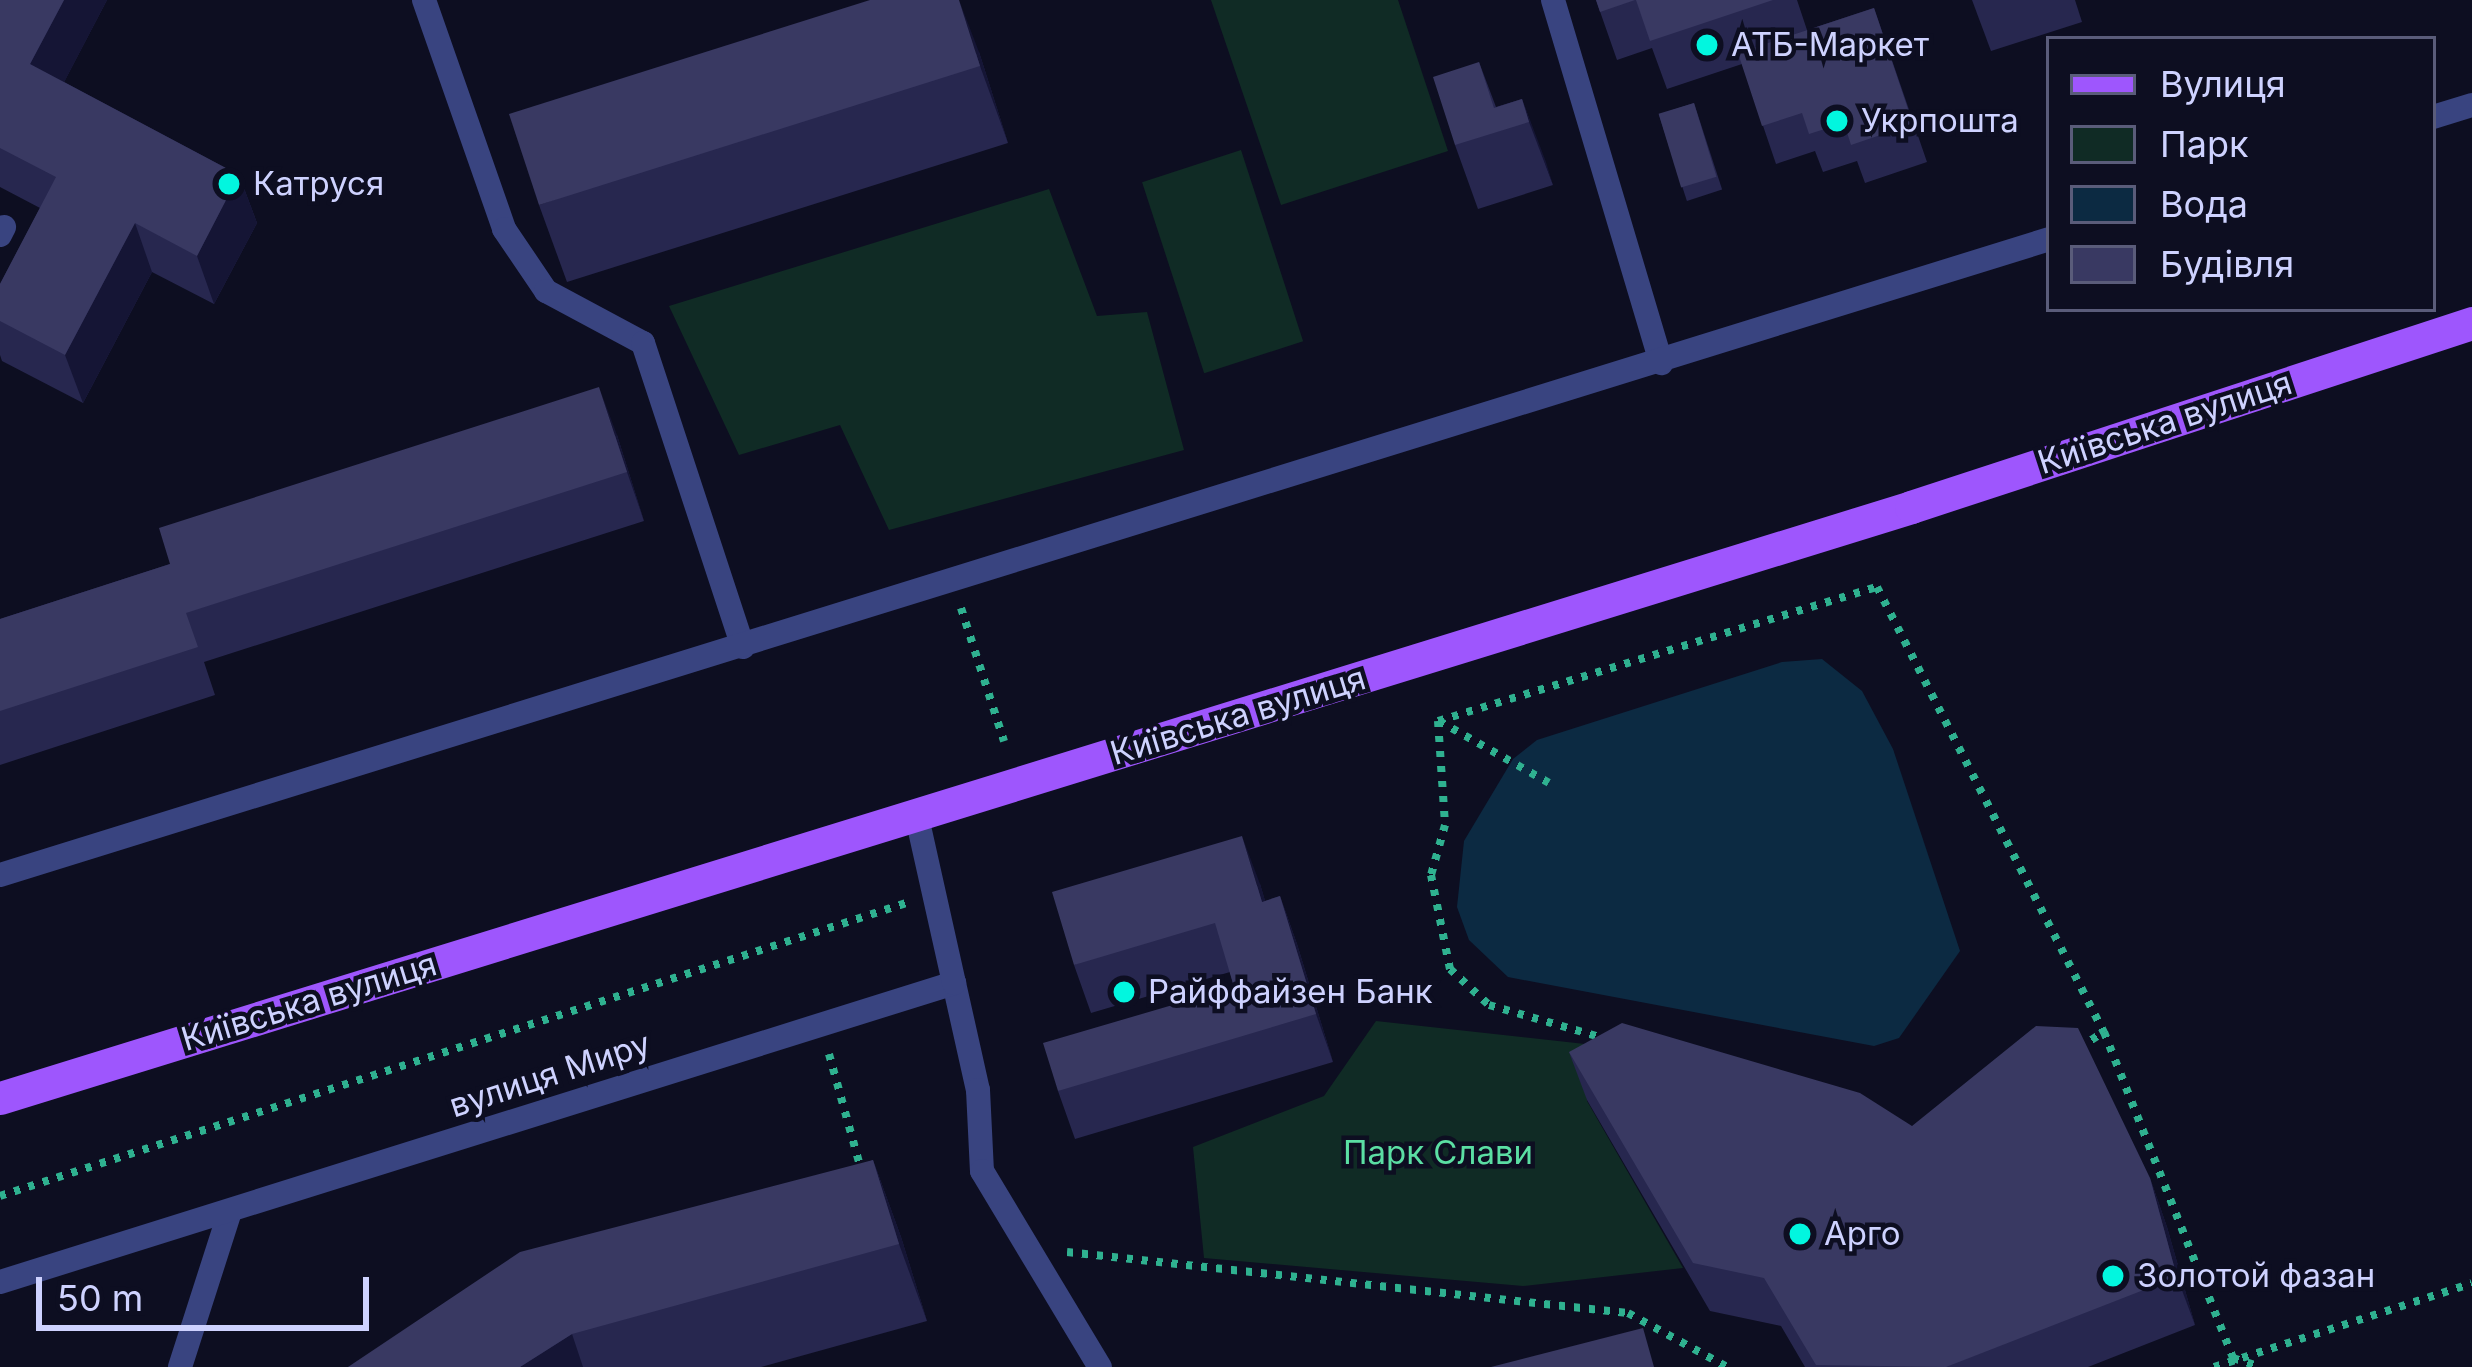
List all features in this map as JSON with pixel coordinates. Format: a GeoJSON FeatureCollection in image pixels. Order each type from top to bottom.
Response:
{"type":"FeatureCollection","features":[{"type":"Feature","properties":{"kind":"main road","name":"Київська вулиця"},"geometry":{"type":"LineString","coordinates":[[0,1098],[1911,507],[2472,323]]}},
{"type":"Feature","properties":{"kind":"street"},"geometry":{"type":"LineString","coordinates":[[424,0],[504,229],[546,291],[644,343],[742,647]]}},
{"type":"Feature","properties":{"kind":"street"},"geometry":{"type":"LineString","coordinates":[[1553,0],[1661,363]]}},
{"type":"Feature","properties":{"kind":"street"},"geometry":{"type":"LineString","coordinates":[[2436,116],[2472,105]]}},
{"type":"Feature","properties":{"kind":"street"},"geometry":{"type":"LineString","coordinates":[[0,875],[953,583],[2046,240]]}},
{"type":"Feature","properties":{"kind":"street"},"geometry":{"type":"LineString","coordinates":[[916,813],[938,892],[978,1090],[982,1171],[1100,1367]]}},
{"type":"Feature","properties":{"kind":"street","name":"вулиця Миру"},"geometry":{"type":"LineString","coordinates":[[0,1282],[954,982]]}},
{"type":"Feature","properties":{"kind":"street"},"geometry":{"type":"LineString","coordinates":[[180,1367],[230,1211]]}},
{"type":"Feature","properties":{"kind":"path"},"geometry":{"type":"LineString","coordinates":[[953,583],[1004,742]]}},
{"type":"Feature","properties":{"kind":"path"},"geometry":{"type":"LineString","coordinates":[[1438,721],[1877,587],[2104,1032],[2233,1358],[2260,1367]]}},
{"type":"Feature","properties":{"kind":"path"},"geometry":{"type":"LineString","coordinates":[[1438,721],[1549,783]]}},
{"type":"Feature","properties":{"kind":"path"},"geometry":{"type":"LineString","coordinates":[[1438,721],[1445,825],[1431,874],[1450,969],[1489,1005],[1618,1042]]}},
{"type":"Feature","properties":{"kind":"path"},"geometry":{"type":"LineString","coordinates":[[0,1196],[938,892]]}},
{"type":"Feature","properties":{"kind":"path"},"geometry":{"type":"LineString","coordinates":[[2067,1057],[2104,1032]]}},
{"type":"Feature","properties":{"kind":"path"},"geometry":{"type":"LineString","coordinates":[[829,1053],[865,1186]]}},
{"type":"Feature","properties":{"kind":"path"},"geometry":{"type":"LineString","coordinates":[[1026,1248],[1628,1313],[1727,1367]]}},
{"type":"Feature","properties":{"kind":"path"},"geometry":{"type":"LineString","coordinates":[[2214,1367],[2472,1283]]}},
{"type":"Feature","properties":{"kind":"green space"},"geometry":{"type":"Polygon","coordinates":[[[1211,0],[1398,0],[1448,151],[1281,205],[1211,0]]]}},
{"type":"Feature","properties":{"kind":"green space"},"geometry":{"type":"Polygon","coordinates":[[[1241,150],[1303,341],[1204,373],[1142,182],[1241,150]]]}},
{"type":"Feature","properties":{"kind":"green space"},"geometry":{"type":"Polygon","coordinates":[[[1049,189],[1097,316],[1147,312],[1184,450],[889,530],[840,425],[739,455],[669,306],[1049,189]]]}},
{"type":"Feature","properties":{"kind":"green space","name":"Парк Слави"},"geometry":{"type":"Polygon","coordinates":[[[1376,1021],[1585,1044],[1587,1101],[1683,1268],[1523,1286],[1204,1258],[1193,1147],[1324,1096],[1376,1021]]]}},
{"type":"Feature","properties":{"kind":"water"},"geometry":{"type":"Polygon","coordinates":[[[1822,659],[1862,691],[1893,749],[1960,951],[1899,1038],[1874,1046],[1508,977],[1469,940],[1457,907],[1464,841],[1513,759],[1537,740],[1782,662],[1822,659]]]}},
{"type":"Feature","properties":{"kind":"building"},"geometry":{"type":"Polygon","coordinates":[[[0,0],[64,0],[30,64],[239,175],[197,256],[135,223],[65,355],[0,321],[0,284],[56,177],[0,148],[0,0]]]}},
{"type":"Feature","properties":{"kind":"building"},"geometry":{"type":"Polygon","coordinates":[[[870,0],[959,0],[980,66],[539,205],[509,114],[870,0]]]}},
{"type":"Feature","properties":{"kind":"building"},"geometry":{"type":"Polygon","coordinates":[[[1596,0],[1635,0],[1600,12],[1596,0]]]}},
{"type":"Feature","properties":{"kind":"building"},"geometry":{"type":"Polygon","coordinates":[[[1636,0],[1773,0],[1650,41],[1636,0]]]}},
{"type":"Feature","properties":{"kind":"building","name":"Укрпошта"},"geometry":{"type":"Polygon","coordinates":[[[1874,8],[1913,124],[1851,145],[1844,123],[1809,134],[1802,113],[1762,126],[1738,53],[1874,8]]]}},
{"type":"Feature","properties":{"kind":"building"},"geometry":{"type":"Polygon","coordinates":[[[1479,62],[1494,108],[1522,99],[1529,122],[1455,145],[1433,77],[1479,62]]]}},
{"type":"Feature","properties":{"kind":"building"},"geometry":{"type":"Polygon","coordinates":[[[1694,103],[1717,177],[1681,187],[1659,114],[1694,103]]]}},
{"type":"Feature","properties":{"kind":"building"},"geometry":{"type":"Polygon","coordinates":[[[599,387],[627,472],[186,613],[198,647],[0,711],[0,619],[170,564],[159,528],[599,387]]]}},
{"type":"Feature","properties":{"kind":"building"},"geometry":{"type":"Polygon","coordinates":[[[1242,836],[1262,902],[1280,896],[1316,1014],[1058,1091],[1043,1043],[1234,987],[1215,923],[1074,965],[1052,892],[1242,836]]]}},
{"type":"Feature","properties":{"kind":"building"},"geometry":{"type":"Polygon","coordinates":[[[1622,1023],[1860,1093],[1912,1126],[2036,1026],[2078,1028],[2150,1178],[2177,1277],[1946,1367],[1816,1365],[1764,1278],[1693,1263],[1569,1052],[1622,1023]]]}},
{"type":"Feature","properties":{"kind":"building"},"geometry":{"type":"Polygon","coordinates":[[[873,1160],[899,1244],[572,1334],[520,1367],[348,1367],[520,1252],[873,1160]]]}},
{"type":"Feature","properties":{"kind":"building"},"geometry":{"type":"Polygon","coordinates":[[[1643,1328],[1654,1367],[1491,1367],[1643,1328]]]}},
{"type":"Feature","properties":{"kind":"place","name":"АТБ-Маркет"},"geometry":{"type":"Point","coordinates":[1707,45]}},
{"type":"Feature","properties":{"kind":"place","name":"Укрпошта"},"geometry":{"type":"Point","coordinates":[1837,121]}},
{"type":"Feature","properties":{"kind":"place","name":"Катруся"},"geometry":{"type":"Point","coordinates":[229,184]}},
{"type":"Feature","properties":{"kind":"place","name":"Райффайзен Банк"},"geometry":{"type":"Point","coordinates":[1124,992]}},
{"type":"Feature","properties":{"kind":"place","name":"Арго"},"geometry":{"type":"Point","coordinates":[1800,1234]}},
{"type":"Feature","properties":{"kind":"place","name":"Золотой фазан"},"geometry":{"type":"Point","coordinates":[2113,1276]}}]}
